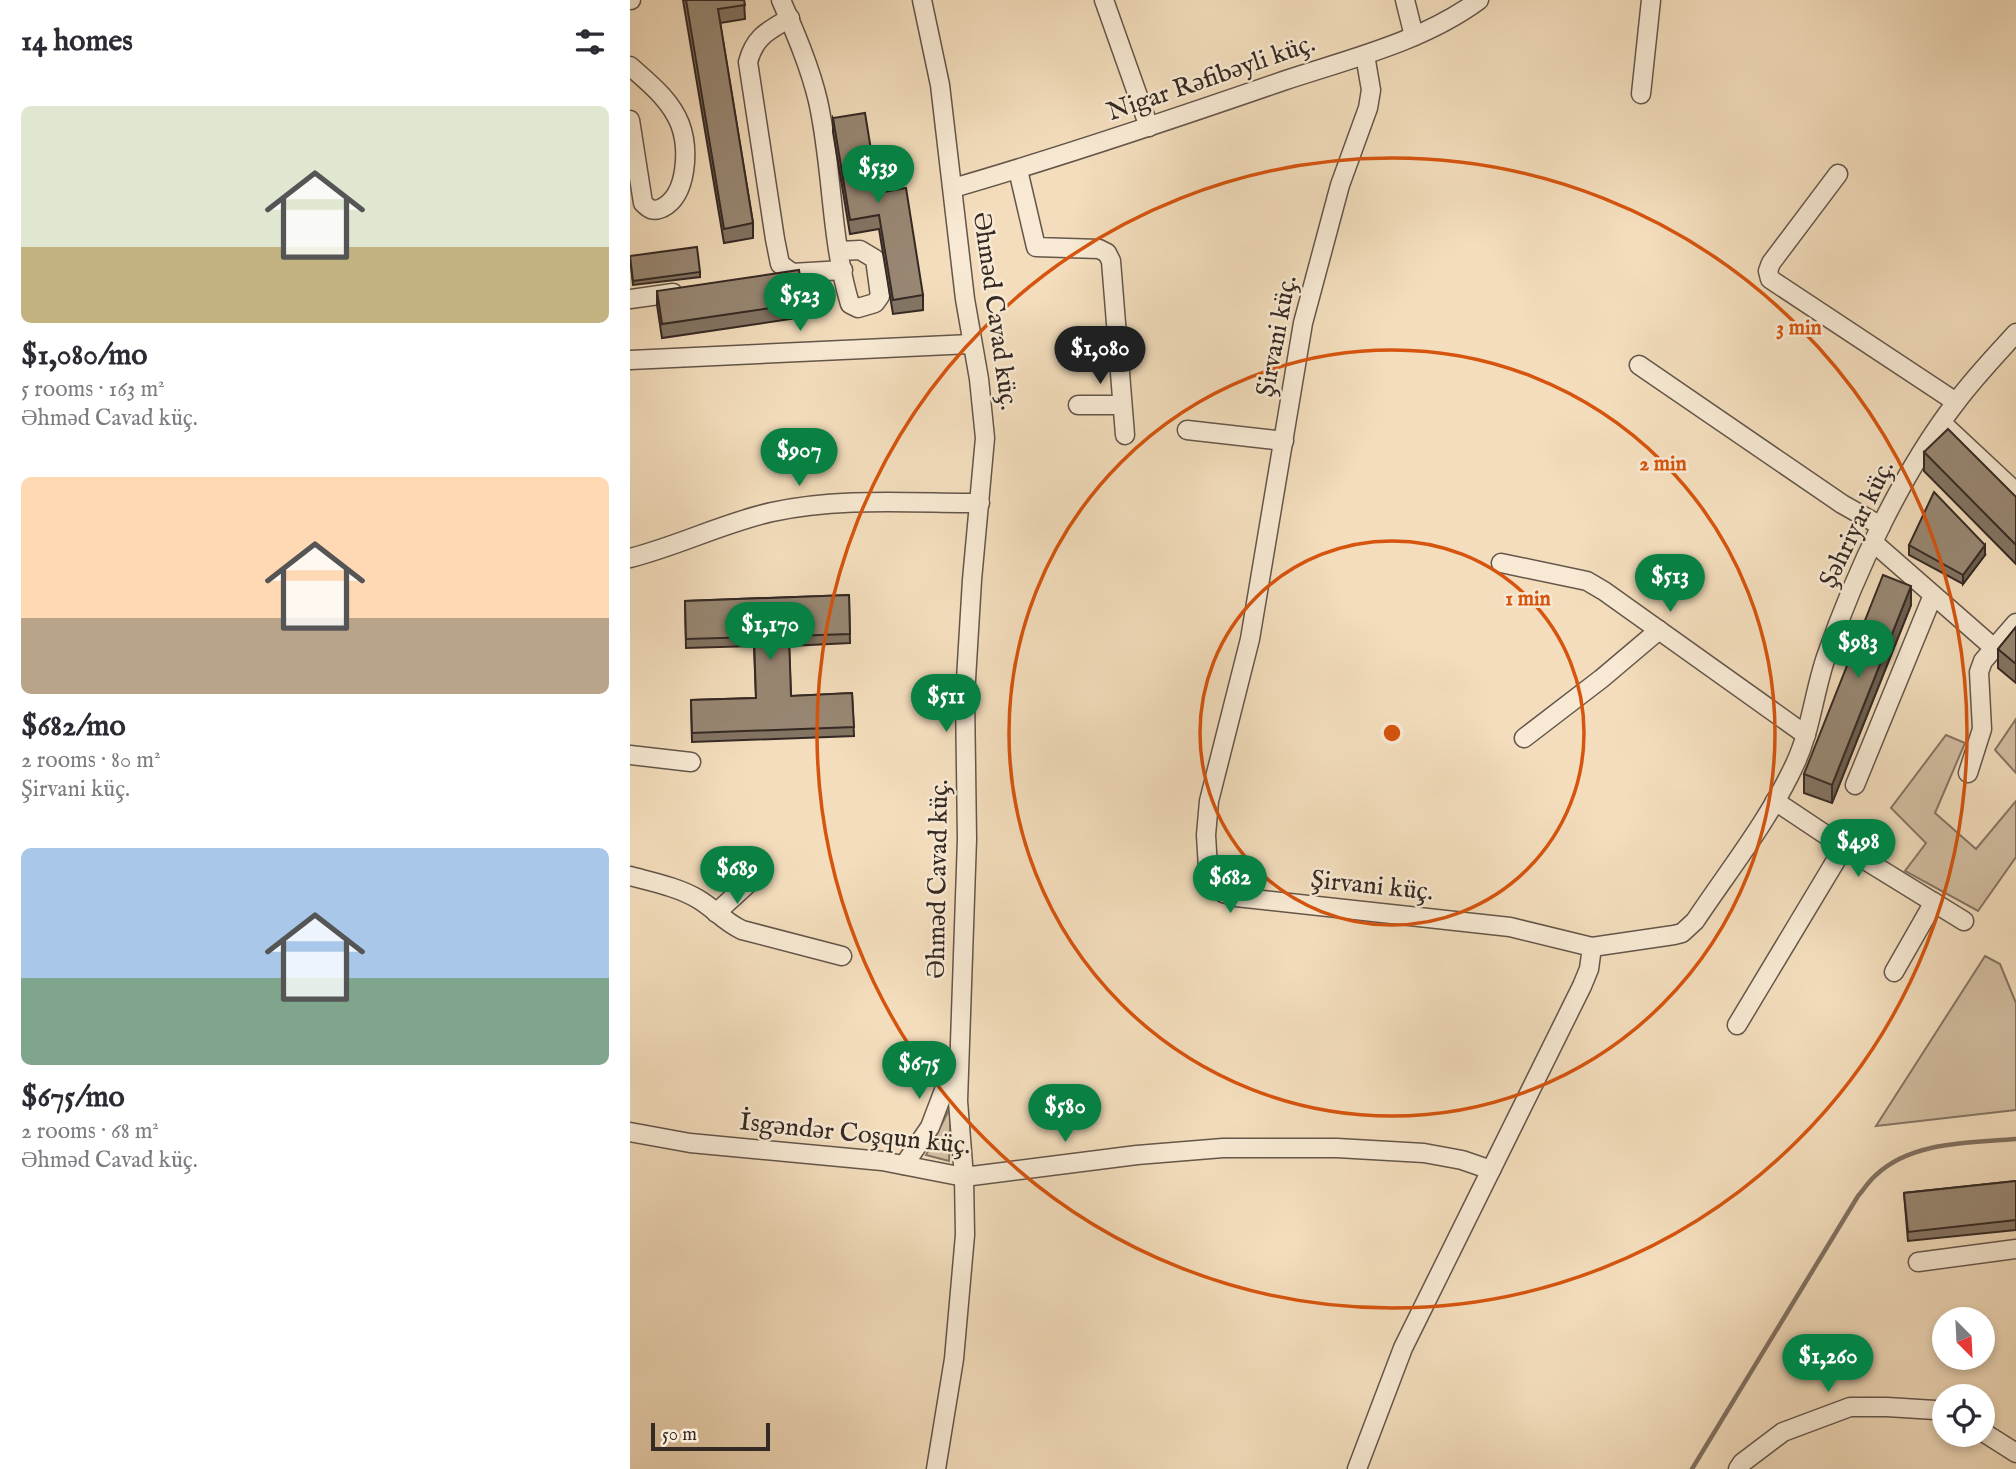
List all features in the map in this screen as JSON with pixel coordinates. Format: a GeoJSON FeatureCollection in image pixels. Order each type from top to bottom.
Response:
{"type":"FeatureCollection","features":[{"type":"Feature","properties":{"kind":"street"},"geometry":{"type":"LineString","coordinates":[[781,0],[818,101],[839,251],[850,304],[858,308],[875,303],[880,296],[875,259],[860,250],[839,251]]}},
{"type":"Feature","properties":{"kind":"street","name":"Əhməd Cavad küç."},"geometry":{"type":"LineString","coordinates":[[922,0],[940,86],[985,438],[965,696],[967,839],[958,1101],[965,1235],[954,1359],[936,1469]]}},
{"type":"Feature","properties":{"kind":"street"},"geometry":{"type":"LineString","coordinates":[[1104,0],[1149,127]]}},
{"type":"Feature","properties":{"kind":"street"},"geometry":{"type":"LineString","coordinates":[[1405,0],[1414,36]]}},
{"type":"Feature","properties":{"kind":"street","name":"Nigar Rəfibəyli küç."},"geometry":{"type":"LineString","coordinates":[[953,188],[1018,170],[1365,55],[1414,36],[1466,10],[1479,0]]}},
{"type":"Feature","properties":{"kind":"street"},"geometry":{"type":"LineString","coordinates":[[1641,94],[1651,0]]}},
{"type":"Feature","properties":{"kind":"street"},"geometry":{"type":"LineString","coordinates":[[789,18],[758,38],[751,49],[748,62],[780,264],[792,273],[843,270]]}},
{"type":"Feature","properties":{"kind":"street","name":"Şirvani küç."},"geometry":{"type":"LineString","coordinates":[[1365,55],[1371,90],[1368,108],[1340,185],[1303,323],[1250,639],[1209,801],[1206,835],[1208,868],[1223,893],[1236,897],[1510,927],[1592,947]]}},
{"type":"Feature","properties":{"kind":"street"},"geometry":{"type":"LineString","coordinates":[[630,66],[668,102],[680,124],[685,144],[678,193],[664,207],[655,210],[649,209],[643,203],[630,120]]}},
{"type":"Feature","properties":{"kind":"street"},"geometry":{"type":"LineString","coordinates":[[1018,170],[1036,247],[1099,248],[1107,253],[1111,261],[1125,435]]}},
{"type":"Feature","properties":{"kind":"street"},"geometry":{"type":"LineString","coordinates":[[1838,174],[1771,263],[1768,271],[1770,279],[1956,402]]}},
{"type":"Feature","properties":{"kind":"street"},"geometry":{"type":"LineString","coordinates":[[630,299],[673,293]]}},
{"type":"Feature","properties":{"kind":"street","name":"Şəhriyar küç."},"geometry":{"type":"LineString","coordinates":[[1592,947],[1674,935],[1689,928],[1775,801],[1795,764],[1807,735],[1826,659],[1877,535],[1897,495],[1956,402],[2016,333]]}},
{"type":"Feature","properties":{"kind":"street"},"geometry":{"type":"LineString","coordinates":[[630,360],[971,344]]}},
{"type":"Feature","properties":{"kind":"street"},"geometry":{"type":"LineString","coordinates":[[1639,365],[1842,504],[1877,535],[1933,595],[1994,648]]}},
{"type":"Feature","properties":{"kind":"street"},"geometry":{"type":"LineString","coordinates":[[1078,405],[1122,405]]}},
{"type":"Feature","properties":{"kind":"street"},"geometry":{"type":"LineString","coordinates":[[1942,423],[2016,492]]}},
{"type":"Feature","properties":{"kind":"street"},"geometry":{"type":"LineString","coordinates":[[1187,430],[1284,441]]}},
{"type":"Feature","properties":{"kind":"street"},"geometry":{"type":"LineString","coordinates":[[630,558],[753,516],[776,511],[850,503],[980,503]]}},
{"type":"Feature","properties":{"kind":"street"},"geometry":{"type":"LineString","coordinates":[[1501,563],[1587,581],[1807,735]]}},
{"type":"Feature","properties":{"kind":"street"},"geometry":{"type":"LineString","coordinates":[[1855,785],[1933,595]]}},
{"type":"Feature","properties":{"kind":"street"},"geometry":{"type":"LineString","coordinates":[[1968,773],[1982,729],[1979,672],[1983,661],[2016,623]]}},
{"type":"Feature","properties":{"kind":"street"},"geometry":{"type":"LineString","coordinates":[[1524,738],[1601,680],[1659,630]]}},
{"type":"Feature","properties":{"kind":"street"},"geometry":{"type":"LineString","coordinates":[[630,755],[691,762]]}},
{"type":"Feature","properties":{"kind":"street"},"geometry":{"type":"LineString","coordinates":[[1775,801],[1844,847],[1964,920]]}},
{"type":"Feature","properties":{"kind":"street"},"geometry":{"type":"LineString","coordinates":[[1737,1025],[1844,847]]}},
{"type":"Feature","properties":{"kind":"street"},"geometry":{"type":"LineString","coordinates":[[716,913],[763,870]]}},
{"type":"Feature","properties":{"kind":"street"},"geometry":{"type":"LineString","coordinates":[[630,876],[689,894],[727,923],[742,930],[842,956]]}},
{"type":"Feature","properties":{"kind":"street"},"geometry":{"type":"LineString","coordinates":[[1894,972],[1934,902]]}},
{"type":"Feature","properties":{"kind":"street"},"geometry":{"type":"LineString","coordinates":[[1357,1469],[1404,1348],[1582,986],[1589,969],[1592,947]]}},
{"type":"Feature","properties":{"kind":"street"},"geometry":{"type":"LineString","coordinates":[[904,1165],[930,1127],[959,1051]]}},
{"type":"Feature","properties":{"kind":"street","name":"İsgəndər Coşqun küç."},"geometry":{"type":"LineString","coordinates":[[630,1132],[690,1143],[904,1165],[964,1177],[1137,1155],[1223,1149],[1337,1149],[1424,1153],[1462,1160],[1491,1170]]}},
{"type":"Feature","properties":{"kind":"street"},"geometry":{"type":"LineString","coordinates":[[1918,1262],[2016,1249]]}},
{"type":"Feature","properties":{"kind":"street"},"geometry":{"type":"LineString","coordinates":[[1738,1469],[1783,1432],[1850,1407],[1932,1410]]}},
{"type":"Feature","properties":{"kind":"street"},"geometry":{"type":"LineString","coordinates":[[1995,1440],[2016,1453]]}},
{"type":"Feature","properties":{"kind":"shaded area"},"geometry":{"type":"Polygon","coordinates":[[[2016,719],[2016,773],[1995,750],[2016,719]]]}},
{"type":"Feature","properties":{"kind":"shaded area"},"geometry":{"type":"Polygon","coordinates":[[[1946,735],[1965,743],[1935,813],[1976,849],[2016,801],[2016,857],[1978,911],[1905,871],[1926,843],[1891,808],[1946,735]]]}},
{"type":"Feature","properties":{"kind":"shaded area"},"geometry":{"type":"Polygon","coordinates":[[[1985,956],[2000,964],[2016,1003],[2016,1110],[1876,1126],[1985,956]]]}},
{"type":"Feature","properties":{"kind":"shaded area"},"geometry":{"type":"Polygon","coordinates":[[[951,1106],[949,1161],[926,1155],[951,1106]]]}},
{"type":"Feature","properties":{"kind":"building"},"geometry":{"type":"Polygon","coordinates":[[[686,0],[744,0],[745,5],[718,9],[753,223],[724,229],[686,0]]]}},
{"type":"Feature","properties":{"kind":"building"},"geometry":{"type":"Polygon","coordinates":[[[865,113],[878,193],[906,188],[923,295],[893,300],[879,215],[850,220],[833,118],[865,113]]]}},
{"type":"Feature","properties":{"kind":"building"},"geometry":{"type":"Polygon","coordinates":[[[697,247],[700,272],[633,281],[630,256],[697,247]]]}},
{"type":"Feature","properties":{"kind":"building"},"geometry":{"type":"Polygon","coordinates":[[[799,270],[804,303],[662,324],[657,291],[799,270]]]}},
{"type":"Feature","properties":{"kind":"building"},"geometry":{"type":"Polygon","coordinates":[[[1948,429],[2016,497],[2016,545],[1924,452],[1948,429]]]}},
{"type":"Feature","properties":{"kind":"building"},"geometry":{"type":"Polygon","coordinates":[[[1934,492],[1985,545],[1963,575],[1909,545],[1934,492]]]}},
{"type":"Feature","properties":{"kind":"building"},"geometry":{"type":"Polygon","coordinates":[[[1883,575],[1911,586],[1832,785],[1804,774],[1883,575]]]}},
{"type":"Feature","properties":{"kind":"building"},"geometry":{"type":"Polygon","coordinates":[[[849,595],[850,634],[789,636],[791,696],[852,693],[854,727],[692,733],[691,700],[756,698],[754,637],[686,639],[685,601],[849,595]]]}},
{"type":"Feature","properties":{"kind":"building"},"geometry":{"type":"Polygon","coordinates":[[[2016,627],[2016,664],[1998,649],[2016,627]]]}},
{"type":"Feature","properties":{"kind":"building"},"geometry":{"type":"Polygon","coordinates":[[[2016,1181],[2016,1220],[1908,1232],[1904,1193],[2016,1181]]]}},
{"type":"Feature","properties":{"kind":"waterway"},"geometry":{"type":"LineString","coordinates":[[1692,1469],[1858,1196],[1873,1177],[1890,1164],[1924,1150],[1961,1143],[2016,1139]]}}]}
